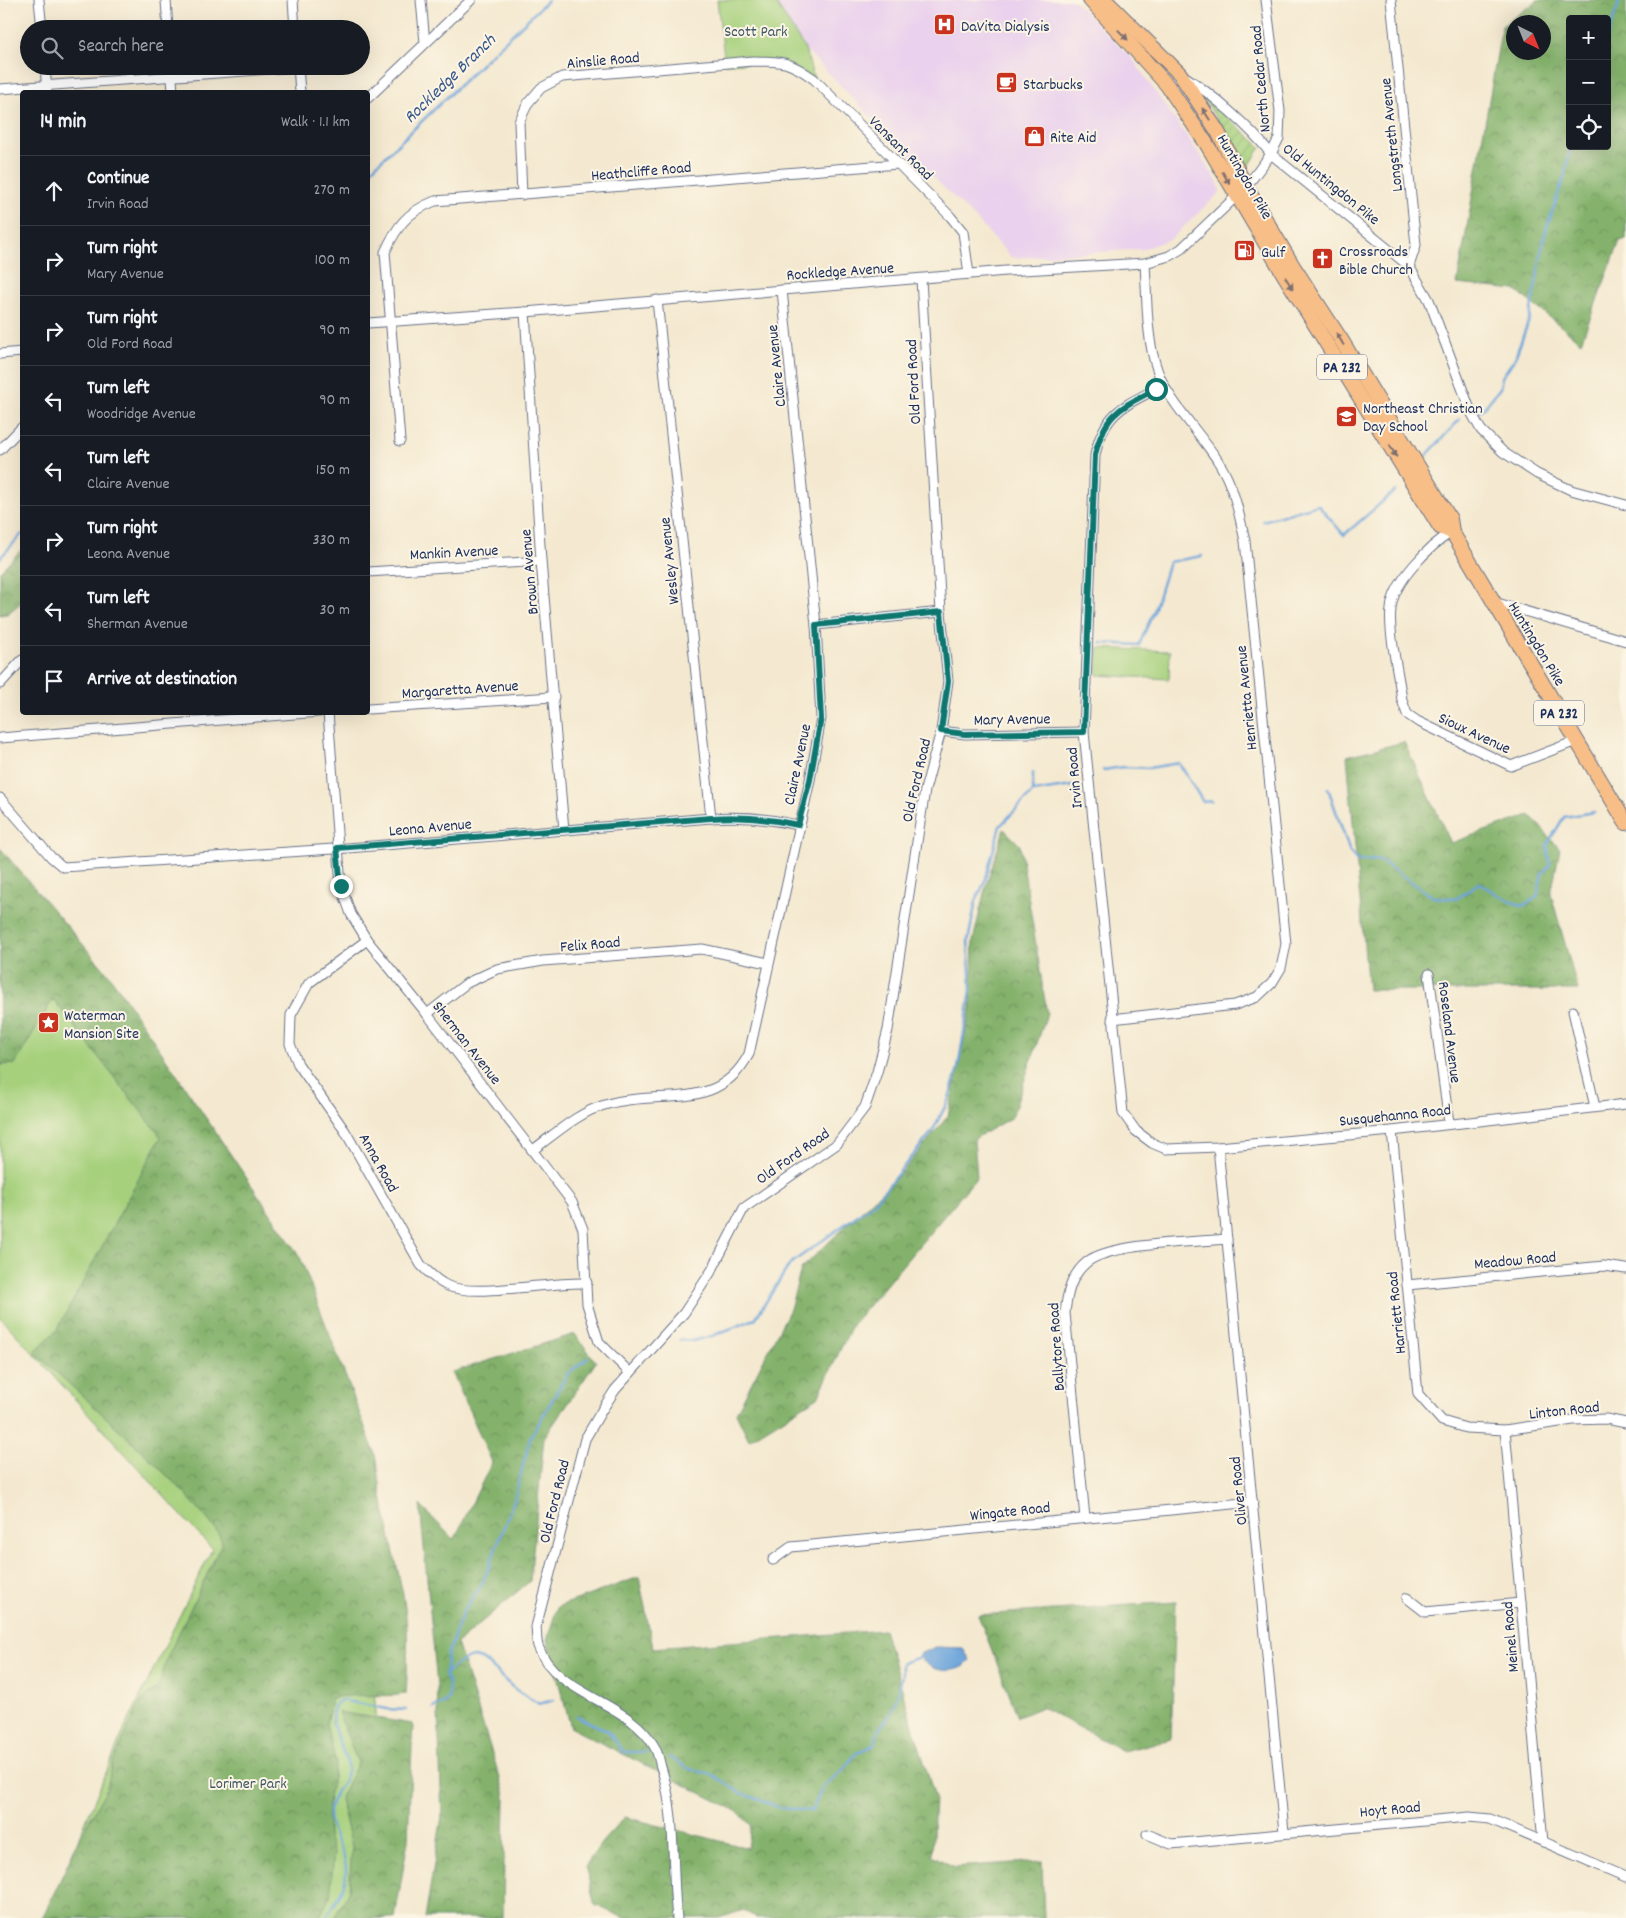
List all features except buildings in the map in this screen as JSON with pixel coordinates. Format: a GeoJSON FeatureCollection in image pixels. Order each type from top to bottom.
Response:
{"type":"FeatureCollection","features":[{"type":"Feature","properties":{"kind":"main road","name":"Huntingdon Pike"},"geometry":{"type":"LineString","coordinates":[[1090,0],[1167,85],[1242,192],[1450,519],[1452,532],[1626,823]]}},
{"type":"Feature","properties":{"kind":"main road","name":"Huntingdon Pike"},"geometry":{"type":"LineString","coordinates":[[1106,0],[1180,74],[1218,132],[1242,192]]}},
{"type":"Feature","properties":{"kind":"street"},"geometry":{"type":"LineString","coordinates":[[39,0],[41,20]]}},
{"type":"Feature","properties":{"kind":"street"},"geometry":{"type":"LineString","coordinates":[[166,0],[167,20]]}},
{"type":"Feature","properties":{"kind":"street"},"geometry":{"type":"LineString","coordinates":[[293,0],[294,20]]}},
{"type":"Feature","properties":{"kind":"street"},"geometry":{"type":"LineString","coordinates":[[421,0],[425,43]]}},
{"type":"Feature","properties":{"kind":"street"},"geometry":{"type":"LineString","coordinates":[[370,96],[471,0]]}},
{"type":"Feature","properties":{"kind":"street","name":"North Cedar Road"},"geometry":{"type":"LineString","coordinates":[[1266,0],[1280,111],[1279,138],[1271,154]]}},
{"type":"Feature","properties":{"kind":"street","name":"Longstreth Avenue"},"geometry":{"type":"LineString","coordinates":[[1391,0],[1416,245],[1409,266]]}},
{"type":"Feature","properties":{"kind":"street","name":"Ainslie Road"},"geometry":{"type":"LineString","coordinates":[[522,195],[518,122],[528,103],[541,88],[562,77],[753,61],[782,61]]}},
{"type":"Feature","properties":{"kind":"street","name":"Vansant Road"},"geometry":{"type":"LineString","coordinates":[[782,61],[800,69],[814,79],[950,216],[963,232],[970,274]]}},
{"type":"Feature","properties":{"kind":"street","name":"Old Huntingdon Pike"},"geometry":{"type":"LineString","coordinates":[[1180,74],[1196,84],[1261,141],[1271,154],[1409,266],[1429,300],[1471,412],[1481,430],[1504,452],[1537,474],[1571,490],[1626,505]]}},
{"type":"Feature","properties":{"kind":"street"},"geometry":{"type":"LineString","coordinates":[[45,75],[46,89]]}},
{"type":"Feature","properties":{"kind":"street"},"geometry":{"type":"LineString","coordinates":[[0,89],[46,89],[186,75]]}},
{"type":"Feature","properties":{"kind":"street"},"geometry":{"type":"LineString","coordinates":[[299,75],[300,90]]}},
{"type":"Feature","properties":{"kind":"street"},"geometry":{"type":"LineString","coordinates":[[172,76],[173,90]]}},
{"type":"Feature","properties":{"kind":"street","name":"Rockledge Avenue"},"geometry":{"type":"LineString","coordinates":[[370,323],[525,312],[970,274],[1145,263],[1169,256],[1181,249],[1242,192],[1271,154]]}},
{"type":"Feature","properties":{"kind":"street","name":"Heathcliffe Road"},"geometry":{"type":"LineString","coordinates":[[400,441],[385,252],[397,228],[417,208],[435,201],[898,164]]}},
{"type":"Feature","properties":{"kind":"street","name":"Henrietta Avenue"},"geometry":{"type":"LineString","coordinates":[[1112,1019],[1235,1006],[1257,997],[1272,983],[1281,968],[1286,944],[1244,541],[1235,498],[1219,463],[1164,384],[1156,369],[1145,263]]}},
{"type":"Feature","properties":{"kind":"street","name":"Old Ford Road"},"geometry":{"type":"LineString","coordinates":[[677,1918],[674,1888],[673,1822],[669,1792],[656,1748],[650,1738],[635,1724],[564,1679],[553,1669],[538,1646],[536,1627],[584,1440],[606,1403],[630,1372],[654,1350],[684,1313],[712,1270],[744,1208],[837,1144],[865,1107],[888,1030],[925,790],[941,731],[948,681],[941,612],[921,279]]}},
{"type":"Feature","properties":{"kind":"street","name":"Claire Avenue"},"geometry":{"type":"LineString","coordinates":[[533,1150],[575,1120],[608,1104],[629,1099],[702,1094],[725,1084],[742,1068],[749,1054],[798,825],[810,780],[821,718],[816,625],[782,290]]}},
{"type":"Feature","properties":{"kind":"street","name":"Wesley Avenue"},"geometry":{"type":"LineString","coordinates":[[657,300],[711,818]]}},
{"type":"Feature","properties":{"kind":"street","name":"Brown Avenue"},"geometry":{"type":"LineString","coordinates":[[525,312],[541,561],[564,830]]}},
{"type":"Feature","properties":{"kind":"street"},"geometry":{"type":"LineString","coordinates":[[0,354],[20,352]]}},
{"type":"Feature","properties":{"kind":"street","name":"Irvin Road"},"geometry":{"type":"LineString","coordinates":[[1164,384],[1122,408],[1108,420],[1097,446],[1084,732],[1123,1113],[1136,1131],[1152,1143],[1166,1149]]}},
{"type":"Feature","properties":{"kind":"street"},"geometry":{"type":"LineString","coordinates":[[0,450],[20,429]]}},
{"type":"Feature","properties":{"kind":"street","name":"Sioux Avenue"},"geometry":{"type":"LineString","coordinates":[[1452,532],[1429,548],[1411,569],[1396,592],[1390,608],[1402,700],[1407,714],[1417,722],[1511,766],[1576,740]]}},
{"type":"Feature","properties":{"kind":"street","name":"Mankin Avenue"},"geometry":{"type":"LineString","coordinates":[[370,572],[541,561]]}},
{"type":"Feature","properties":{"kind":"street"},"geometry":{"type":"LineString","coordinates":[[1494,602],[1626,641]]}},
{"type":"Feature","properties":{"kind":"street"},"geometry":{"type":"LineString","coordinates":[[816,625],[941,612]]}},
{"type":"Feature","properties":{"kind":"street"},"geometry":{"type":"LineString","coordinates":[[0,684],[20,662]]}},
{"type":"Feature","properties":{"kind":"street","name":"Margaretta Avenue"},"geometry":{"type":"LineString","coordinates":[[370,709],[554,697]]}},
{"type":"Feature","properties":{"kind":"street"},"geometry":{"type":"LineString","coordinates":[[0,738],[283,715]]}},
{"type":"Feature","properties":{"kind":"street","name":"Sherman Avenue"},"geometry":{"type":"LineString","coordinates":[[328,715],[337,848],[342,891],[351,914],[367,940],[427,1014],[572,1202],[583,1229],[587,1304],[599,1342],[630,1372]]}},
{"type":"Feature","properties":{"kind":"street","name":"Mary Avenue"},"geometry":{"type":"LineString","coordinates":[[941,731],[965,734],[1084,732]]}},
{"type":"Feature","properties":{"kind":"street","name":"Leona Avenue"},"geometry":{"type":"LineString","coordinates":[[0,798],[51,857],[63,867],[337,848],[711,818],[747,816],[776,819],[798,825]]}},
{"type":"Feature","properties":{"kind":"street","name":"Anna Road"},"geometry":{"type":"LineString","coordinates":[[367,940],[309,983],[291,1015],[290,1044],[298,1064],[345,1131],[421,1265],[436,1279],[449,1287],[471,1290],[587,1282]]}},
{"type":"Feature","properties":{"kind":"street","name":"Felix Road"},"geometry":{"type":"LineString","coordinates":[[427,1014],[467,983],[496,969],[543,961],[702,949],[768,963]]}},
{"type":"Feature","properties":{"kind":"street","name":"Roseland Avenue"},"geometry":{"type":"LineString","coordinates":[[1429,974],[1449,1123]]}},
{"type":"Feature","properties":{"kind":"street"},"geometry":{"type":"LineString","coordinates":[[1573,1011],[1596,1107]]}},
{"type":"Feature","properties":{"kind":"street","name":"Susquehanna Road"},"geometry":{"type":"LineString","coordinates":[[1166,1149],[1218,1147],[1392,1131],[1626,1104]]}},
{"type":"Feature","properties":{"kind":"street","name":"Harriett Road"},"geometry":{"type":"LineString","coordinates":[[1392,1131],[1418,1394],[1442,1421],[1466,1428],[1505,1430]]}},
{"type":"Feature","properties":{"kind":"street","name":"Oliver Road"},"geometry":{"type":"LineString","coordinates":[[1218,1147],[1284,1832]]}},
{"type":"Feature","properties":{"kind":"street","name":"Ballytore Road"},"geometry":{"type":"LineString","coordinates":[[1085,1518],[1066,1313],[1067,1294],[1074,1277],[1087,1261],[1112,1250],[1227,1239]]}},
{"type":"Feature","properties":{"kind":"street","name":"Meadow Road"},"geometry":{"type":"LineString","coordinates":[[1406,1285],[1604,1266],[1626,1268]]}},
{"type":"Feature","properties":{"kind":"street","name":"Linton Road"},"geometry":{"type":"LineString","coordinates":[[1505,1430],[1573,1420],[1606,1419],[1626,1423]]}},
{"type":"Feature","properties":{"kind":"street","name":"Meinel Road"},"geometry":{"type":"LineString","coordinates":[[1505,1430],[1543,1842]]}},
{"type":"Feature","properties":{"kind":"street","name":"Wingate Road"},"geometry":{"type":"LineString","coordinates":[[773,1560],[791,1547],[1253,1502]]}},
{"type":"Feature","properties":{"kind":"street"},"geometry":{"type":"LineString","coordinates":[[1408,1598],[1425,1612],[1521,1603]]}},
{"type":"Feature","properties":{"kind":"street","name":"Hoyt Road"},"geometry":{"type":"LineString","coordinates":[[1147,1834],[1171,1844],[1284,1832],[1469,1817],[1490,1819],[1626,1878]]}},
{"type":"Feature","properties":{"kind":"shaded area"},"geometry":{"type":"Polygon","coordinates":[[[774,0],[1073,0],[1133,60],[1197,151],[1218,183],[1220,192],[1171,239],[1142,249],[1012,258],[975,218],[875,121],[805,49],[774,0]]]}},
{"type":"Feature","properties":{"kind":"green space","name":"Scott Park"},"geometry":{"type":"Polygon","coordinates":[[[717,0],[774,0],[805,49],[814,79],[783,61],[725,64],[717,0]]]}},
{"type":"Feature","properties":{"kind":"green space"},"geometry":{"type":"Polygon","coordinates":[[[1538,0],[1626,0],[1626,239],[1620,241],[1581,342],[1515,290],[1457,284],[1502,26],[1506,23],[1506,60],[1551,60],[1551,15],[1517,15],[1538,0]]]}},
{"type":"Feature","properties":{"kind":"green space"},"geometry":{"type":"Polygon","coordinates":[[[1201,94],[1261,147],[1249,166],[1247,167],[1201,94]]]}},
{"type":"Feature","properties":{"kind":"green space"},"geometry":{"type":"Polygon","coordinates":[[[20,551],[20,604],[7,614],[0,615],[0,571],[20,551]]]}},
{"type":"Feature","properties":{"kind":"green space"},"geometry":{"type":"Polygon","coordinates":[[[1098,648],[1170,651],[1169,679],[1097,675],[1098,648]]]}},
{"type":"Feature","properties":{"kind":"green space"},"geometry":{"type":"Polygon","coordinates":[[[1404,742],[1451,843],[1530,815],[1560,849],[1551,894],[1578,990],[1368,990],[1347,756],[1404,742]]]}},
{"type":"Feature","properties":{"kind":"green space"},"geometry":{"type":"Polygon","coordinates":[[[1004,829],[1020,845],[1047,1014],[1012,1117],[974,1139],[977,1177],[852,1325],[818,1397],[749,1440],[736,1413],[790,1309],[801,1269],[903,1171],[948,1116],[971,1006],[973,941],[984,893],[1004,829]]]}},
{"type":"Feature","properties":{"kind":"green space","name":"Lorimer Park"},"geometry":{"type":"Polygon","coordinates":[[[0,848],[110,976],[300,1257],[377,1459],[385,1511],[405,1607],[408,1645],[406,1694],[332,1698],[326,1724],[336,1763],[328,1803],[328,1836],[334,1853],[330,1897],[319,1918],[42,1918],[87,1824],[106,1790],[114,1760],[141,1701],[158,1688],[167,1658],[222,1543],[215,1528],[169,1478],[106,1417],[34,1352],[57,1330],[161,1137],[53,999],[15,1064],[0,1065],[0,848]]]}},
{"type":"Feature","properties":{"kind":"green space","name":"Lorimer Park"},"geometry":{"type":"Polygon","coordinates":[[[0,883],[96,982],[362,1560],[380,1755],[388,1918],[45,1918],[124,1730],[212,1549],[0,1317],[0,883]]]}},
{"type":"Feature","properties":{"kind":"green space"},"geometry":{"type":"Polygon","coordinates":[[[575,1334],[596,1362],[544,1438],[530,1581],[457,1643],[505,1794],[503,1918],[425,1918],[442,1816],[437,1685],[420,1505],[454,1540],[492,1462],[452,1372],[575,1334]]]}},
{"type":"Feature","properties":{"kind":"green space"},"geometry":{"type":"Polygon","coordinates":[[[639,1577],[653,1648],[884,1630],[935,1798],[932,1855],[954,1867],[1042,1861],[1044,1918],[756,1918],[744,1910],[719,1918],[625,1918],[595,1905],[585,1866],[603,1841],[625,1817],[748,1848],[751,1825],[735,1810],[571,1728],[547,1640],[557,1607],[639,1577]]]}},
{"type":"Feature","properties":{"kind":"green space"},"geometry":{"type":"Polygon","coordinates":[[[1176,1602],[1171,1739],[1123,1751],[1042,1707],[1018,1717],[978,1615],[1176,1602]]]}},
{"type":"Feature","properties":{"kind":"green space"},"geometry":{"type":"Polygon","coordinates":[[[338,1712],[413,1724],[408,1840],[395,1918],[334,1918],[349,1892],[352,1846],[340,1799],[358,1763],[338,1712]]]}},
{"type":"Feature","properties":{"kind":"water"},"geometry":{"type":"Polygon","coordinates":[[[936,1647],[963,1648],[970,1661],[957,1669],[935,1669],[928,1665],[919,1654],[936,1647]]]}},
{"type":"Feature","properties":{"kind":"waterway","name":"Rockledge Branch"},"geometry":{"type":"LineString","coordinates":[[370,171],[548,0]]}},
{"type":"Feature","properties":{"kind":"waterway"},"geometry":{"type":"LineString","coordinates":[[1611,26],[1620,0]]}},
{"type":"Feature","properties":{"kind":"waterway"},"geometry":{"type":"LineString","coordinates":[[1479,411],[1484,408],[1500,388],[1502,377],[1515,358],[1529,320],[1545,233],[1564,177],[1570,150]]}},
{"type":"Feature","properties":{"kind":"waterway"},"geometry":{"type":"LineString","coordinates":[[1426,456],[1460,419]]}},
{"type":"Feature","properties":{"kind":"waterway"},"geometry":{"type":"LineString","coordinates":[[1263,521],[1318,505],[1344,535],[1395,491]]}},
{"type":"Feature","properties":{"kind":"waterway","name":"Rockledge Branch"},"geometry":{"type":"LineString","coordinates":[[0,558],[20,536]]}},
{"type":"Feature","properties":{"kind":"waterway"},"geometry":{"type":"LineString","coordinates":[[1101,643],[1139,645],[1154,611],[1169,562],[1202,556]]}},
{"type":"Feature","properties":{"kind":"waterway"},"geometry":{"type":"LineString","coordinates":[[1103,770],[1123,767],[1149,768],[1179,763],[1203,802],[1212,801]]}},
{"type":"Feature","properties":{"kind":"waterway"},"geometry":{"type":"LineString","coordinates":[[1033,773],[1033,791]]}},
{"type":"Feature","properties":{"kind":"waterway"},"geometry":{"type":"LineString","coordinates":[[680,1340],[693,1341],[712,1336],[755,1319],[790,1264],[873,1204],[932,1132],[948,1101],[958,1068],[971,990],[968,941],[976,901],[985,881],[1000,826],[1033,792],[1079,785]]}},
{"type":"Feature","properties":{"kind":"waterway"},"geometry":{"type":"LineString","coordinates":[[1328,788],[1350,852],[1357,861],[1380,860],[1433,897],[1456,899],[1479,883],[1500,896],[1523,906],[1537,897],[1542,874],[1550,865],[1547,845],[1564,817],[1594,812]]}},
{"type":"Feature","properties":{"kind":"waterway"},"geometry":{"type":"LineString","coordinates":[[445,1675],[448,1653],[463,1612],[483,1582],[514,1500],[530,1438],[568,1373],[588,1358]]}},
{"type":"Feature","properties":{"kind":"waterway"},"geometry":{"type":"LineString","coordinates":[[669,1757],[687,1768],[713,1775],[741,1793],[781,1808],[812,1811],[822,1788],[847,1766],[855,1754],[874,1745],[879,1729],[890,1715],[898,1694],[902,1676],[902,1663],[920,1657]]}},
{"type":"Feature","properties":{"kind":"waterway"},"geometry":{"type":"LineString","coordinates":[[445,1674],[466,1659],[480,1658],[512,1687],[539,1704],[554,1700]]}},
{"type":"Feature","properties":{"kind":"waterway"},"geometry":{"type":"LineString","coordinates":[[433,1708],[444,1703],[449,1698],[448,1681],[445,1675]]}},
{"type":"Feature","properties":{"kind":"waterway"},"geometry":{"type":"LineString","coordinates":[[325,1918],[340,1895],[346,1870],[345,1861],[329,1818],[332,1799],[343,1782],[347,1770],[347,1763],[333,1721],[335,1705],[341,1700],[387,1709],[406,1710]]}},
{"type":"Feature","properties":{"kind":"waterway"},"geometry":{"type":"LineString","coordinates":[[576,1716],[608,1731],[623,1752],[646,1752]]}},
{"type":"Feature","properties":{"kind":"place","name":"DaVita Dialysis"},"geometry":{"type":"Point","coordinates":[945,25]}},
{"type":"Feature","properties":{"kind":"place","name":"Starbucks"},"geometry":{"type":"Point","coordinates":[1007,83]}},
{"type":"Feature","properties":{"kind":"place","name":"Rite Aid"},"geometry":{"type":"Point","coordinates":[1034,136]}},
{"type":"Feature","properties":{"kind":"place","name":"Gulf"},"geometry":{"type":"Point","coordinates":[1245,251]}},
{"type":"Feature","properties":{"kind":"place","name":"Crossroads Bible Church"},"geometry":{"type":"Point","coordinates":[1323,259]}},
{"type":"Feature","properties":{"kind":"place","name":"Northeast Christian Day School"},"geometry":{"type":"Point","coordinates":[1347,416]}},
{"type":"Feature","properties":{"kind":"place","name":"Waterman Mansion Site"},"geometry":{"type":"Point","coordinates":[48,1023]}},
{"type":"Feature","properties":{"kind":"route"},"geometry":{"type":"LineString","coordinates":[[341,886],[337,848],[747,816],[776,819],[798,825],[810,780],[821,718],[816,625],[941,612],[948,681],[941,731],[965,734],[1084,732],[1095,455],[1099,436],[1108,420],[1122,408],[1156,389]]}}]}
